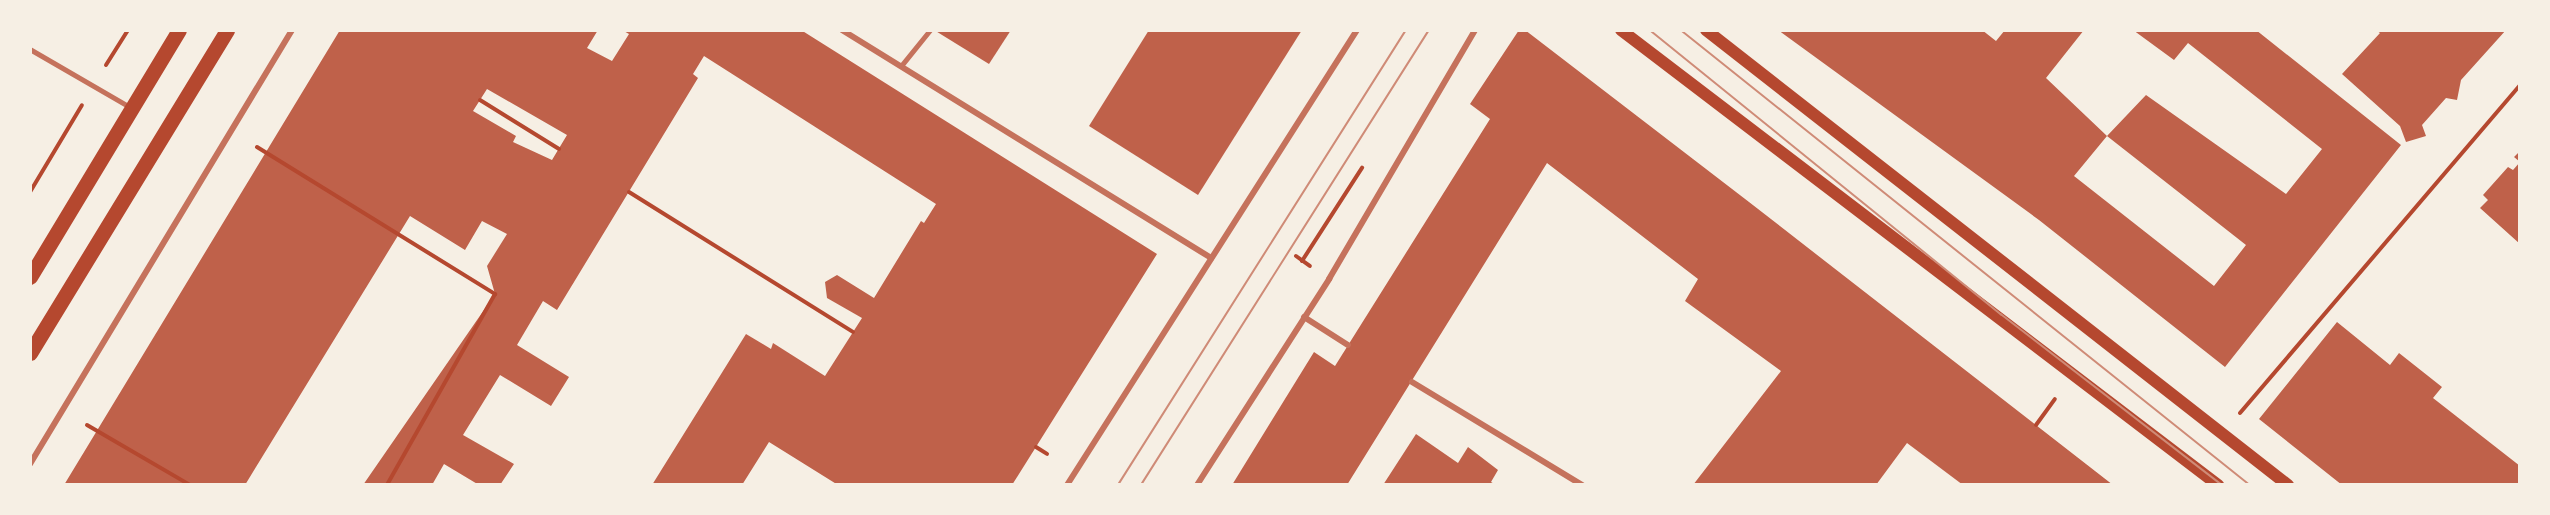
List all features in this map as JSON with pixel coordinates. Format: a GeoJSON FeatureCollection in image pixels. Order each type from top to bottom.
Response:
{"type":"FeatureCollection","features":[{"type":"Feature","properties":{"kind":"main road"},"geometry":{"type":"LineString","coordinates":[[30,277],[179,30]]}},
{"type":"Feature","properties":{"kind":"main road"},"geometry":{"type":"LineString","coordinates":[[30,353],[227,30]]}},
{"type":"Feature","properties":{"kind":"main road"},"geometry":{"type":"LineString","coordinates":[[1621,30],[2218,485]]}},
{"type":"Feature","properties":{"kind":"main road"},"geometry":{"type":"LineString","coordinates":[[1706,30],[2288,485]]}},
{"type":"Feature","properties":{"kind":"street"},"geometry":{"type":"LineString","coordinates":[[30,464],[292,30]]}},
{"type":"Feature","properties":{"kind":"street"},"geometry":{"type":"LineString","coordinates":[[842,30],[1212,258]]}},
{"type":"Feature","properties":{"kind":"street"},"geometry":{"type":"LineString","coordinates":[[1067,485],[1357,30]]}},
{"type":"Feature","properties":{"kind":"street"},"geometry":{"type":"LineString","coordinates":[[1197,485],[1304,317],[1475,30]]}},
{"type":"Feature","properties":{"kind":"street"},"geometry":{"type":"LineString","coordinates":[[1304,317],[1348,345]]}},
{"type":"Feature","properties":{"kind":"street"},"geometry":{"type":"LineString","coordinates":[[1412,382],[1582,485]]}},
{"type":"Feature","properties":{"kind":"lane"},"geometry":{"type":"LineString","coordinates":[[901,66],[930,30]]}},
{"type":"Feature","properties":{"kind":"lane"},"geometry":{"type":"LineString","coordinates":[[30,49],[132,108]]}},
{"type":"Feature","properties":{"kind":"path"},"geometry":{"type":"LineString","coordinates":[[30,192],[128,30]]}},
{"type":"Feature","properties":{"kind":"path"},"geometry":{"type":"LineString","coordinates":[[2240,413],[2520,85]]}},
{"type":"Feature","properties":{"kind":"path"},"geometry":{"type":"LineString","coordinates":[[480,100],[559,149]]}},
{"type":"Feature","properties":{"kind":"path"},"geometry":{"type":"LineString","coordinates":[[257,147],[495,294],[387,485]]}},
{"type":"Feature","properties":{"kind":"path"},"geometry":{"type":"LineString","coordinates":[[629,192],[853,332]]}},
{"type":"Feature","properties":{"kind":"path"},"geometry":{"type":"LineString","coordinates":[[1296,255],[1311,267]]}},
{"type":"Feature","properties":{"kind":"path"},"geometry":{"type":"LineString","coordinates":[[2036,425],[2055,399]]}},
{"type":"Feature","properties":{"kind":"path"},"geometry":{"type":"LineString","coordinates":[[87,425],[190,485]]}},
{"type":"Feature","properties":{"kind":"path"},"geometry":{"type":"LineString","coordinates":[[1036,447],[1047,454]]}},
{"type":"Feature","properties":{"kind":"building"},"geometry":{"type":"Polygon","coordinates":[[[340,30],[598,30],[587,48],[612,61],[629,34],[622,30],[801,30],[1157,254],[1012,485],[838,485],[769,442],[742,485],[652,485],[746,334],[771,349],[773,343],[825,376],[862,318],[827,298],[825,282],[837,275],[874,298],[921,221],[924,223],[936,204],[704,56],[693,74],[698,78],[557,310],[543,301],[517,345],[569,377],[551,406],[500,375],[463,435],[514,464],[500,485],[479,485],[444,464],[432,485],[363,485],[495,294],[487,266],[507,234],[482,221],[465,250],[410,216],[245,485],[64,485],[340,30]],[[487,89],[473,111],[516,136],[513,142],[552,160],[567,135],[487,89]]]}},
{"type":"Feature","properties":{"kind":"building"},"geometry":{"type":"Polygon","coordinates":[[[934,30],[1011,30],[989,64],[934,30]]]}},
{"type":"Feature","properties":{"kind":"building"},"geometry":{"type":"Polygon","coordinates":[[[1149,30],[1302,30],[1198,195],[1089,126],[1149,30]]]}},
{"type":"Feature","properties":{"kind":"building"},"geometry":{"type":"Polygon","coordinates":[[[1519,30],[1525,30],[2113,485],[1963,485],[1907,443],[1876,485],[1693,485],[1781,371],[1685,301],[1698,279],[1547,163],[1347,485],[1232,485],[1314,352],[1335,366],[1490,119],[1470,104],[1519,30]]]}},
{"type":"Feature","properties":{"kind":"building"},"geometry":{"type":"Polygon","coordinates":[[[1778,30],[1982,30],[1996,41],[2005,30],[2084,30],[2046,78],[2107,136],[2146,95],[2286,194],[2322,149],[2188,43],[2174,60],[2133,30],[2256,30],[2401,145],[2225,367],[2039,220],[1778,30]],[[2107,136],[2074,176],[2214,286],[2246,245],[2107,136]]]}},
{"type":"Feature","properties":{"kind":"building"},"geometry":{"type":"Polygon","coordinates":[[[2376,30],[2506,30],[2461,80],[2457,100],[2446,98],[2422,125],[2426,136],[2406,142],[2400,126],[2342,74],[2380,33],[2376,30]]]}},
{"type":"Feature","properties":{"kind":"building"},"geometry":{"type":"Polygon","coordinates":[[[2520,151],[2520,162],[2514,157],[2520,151]]]}},
{"type":"Feature","properties":{"kind":"building"},"geometry":{"type":"Polygon","coordinates":[[[2520,162],[2520,244],[2480,208],[2488,200],[2483,195],[2508,167],[2513,170],[2520,162]]]}},
{"type":"Feature","properties":{"kind":"building"},"geometry":{"type":"Polygon","coordinates":[[[2337,322],[2390,365],[2399,353],[2442,387],[2433,398],[2520,466],[2520,485],[2342,485],[2259,419],[2337,322]]]}},
{"type":"Feature","properties":{"kind":"building"},"geometry":{"type":"Polygon","coordinates":[[[1416,434],[1458,463],[1468,447],[1498,470],[1491,482],[1496,485],[1383,485],[1416,434]]]}},
{"type":"Feature","properties":{"kind":"tram line"},"geometry":{"type":"LineString","coordinates":[[1118,485],[1406,30]]}},
{"type":"Feature","properties":{"kind":"tram line"},"geometry":{"type":"LineString","coordinates":[[1141,485],[1429,30]]}},
{"type":"Feature","properties":{"kind":"tram line"},"geometry":{"type":"LineString","coordinates":[[1650,30],[2001,314],[2222,485]]}},
{"type":"Feature","properties":{"kind":"tram line"},"geometry":{"type":"LineString","coordinates":[[1681,30],[2250,485]]}}]}
